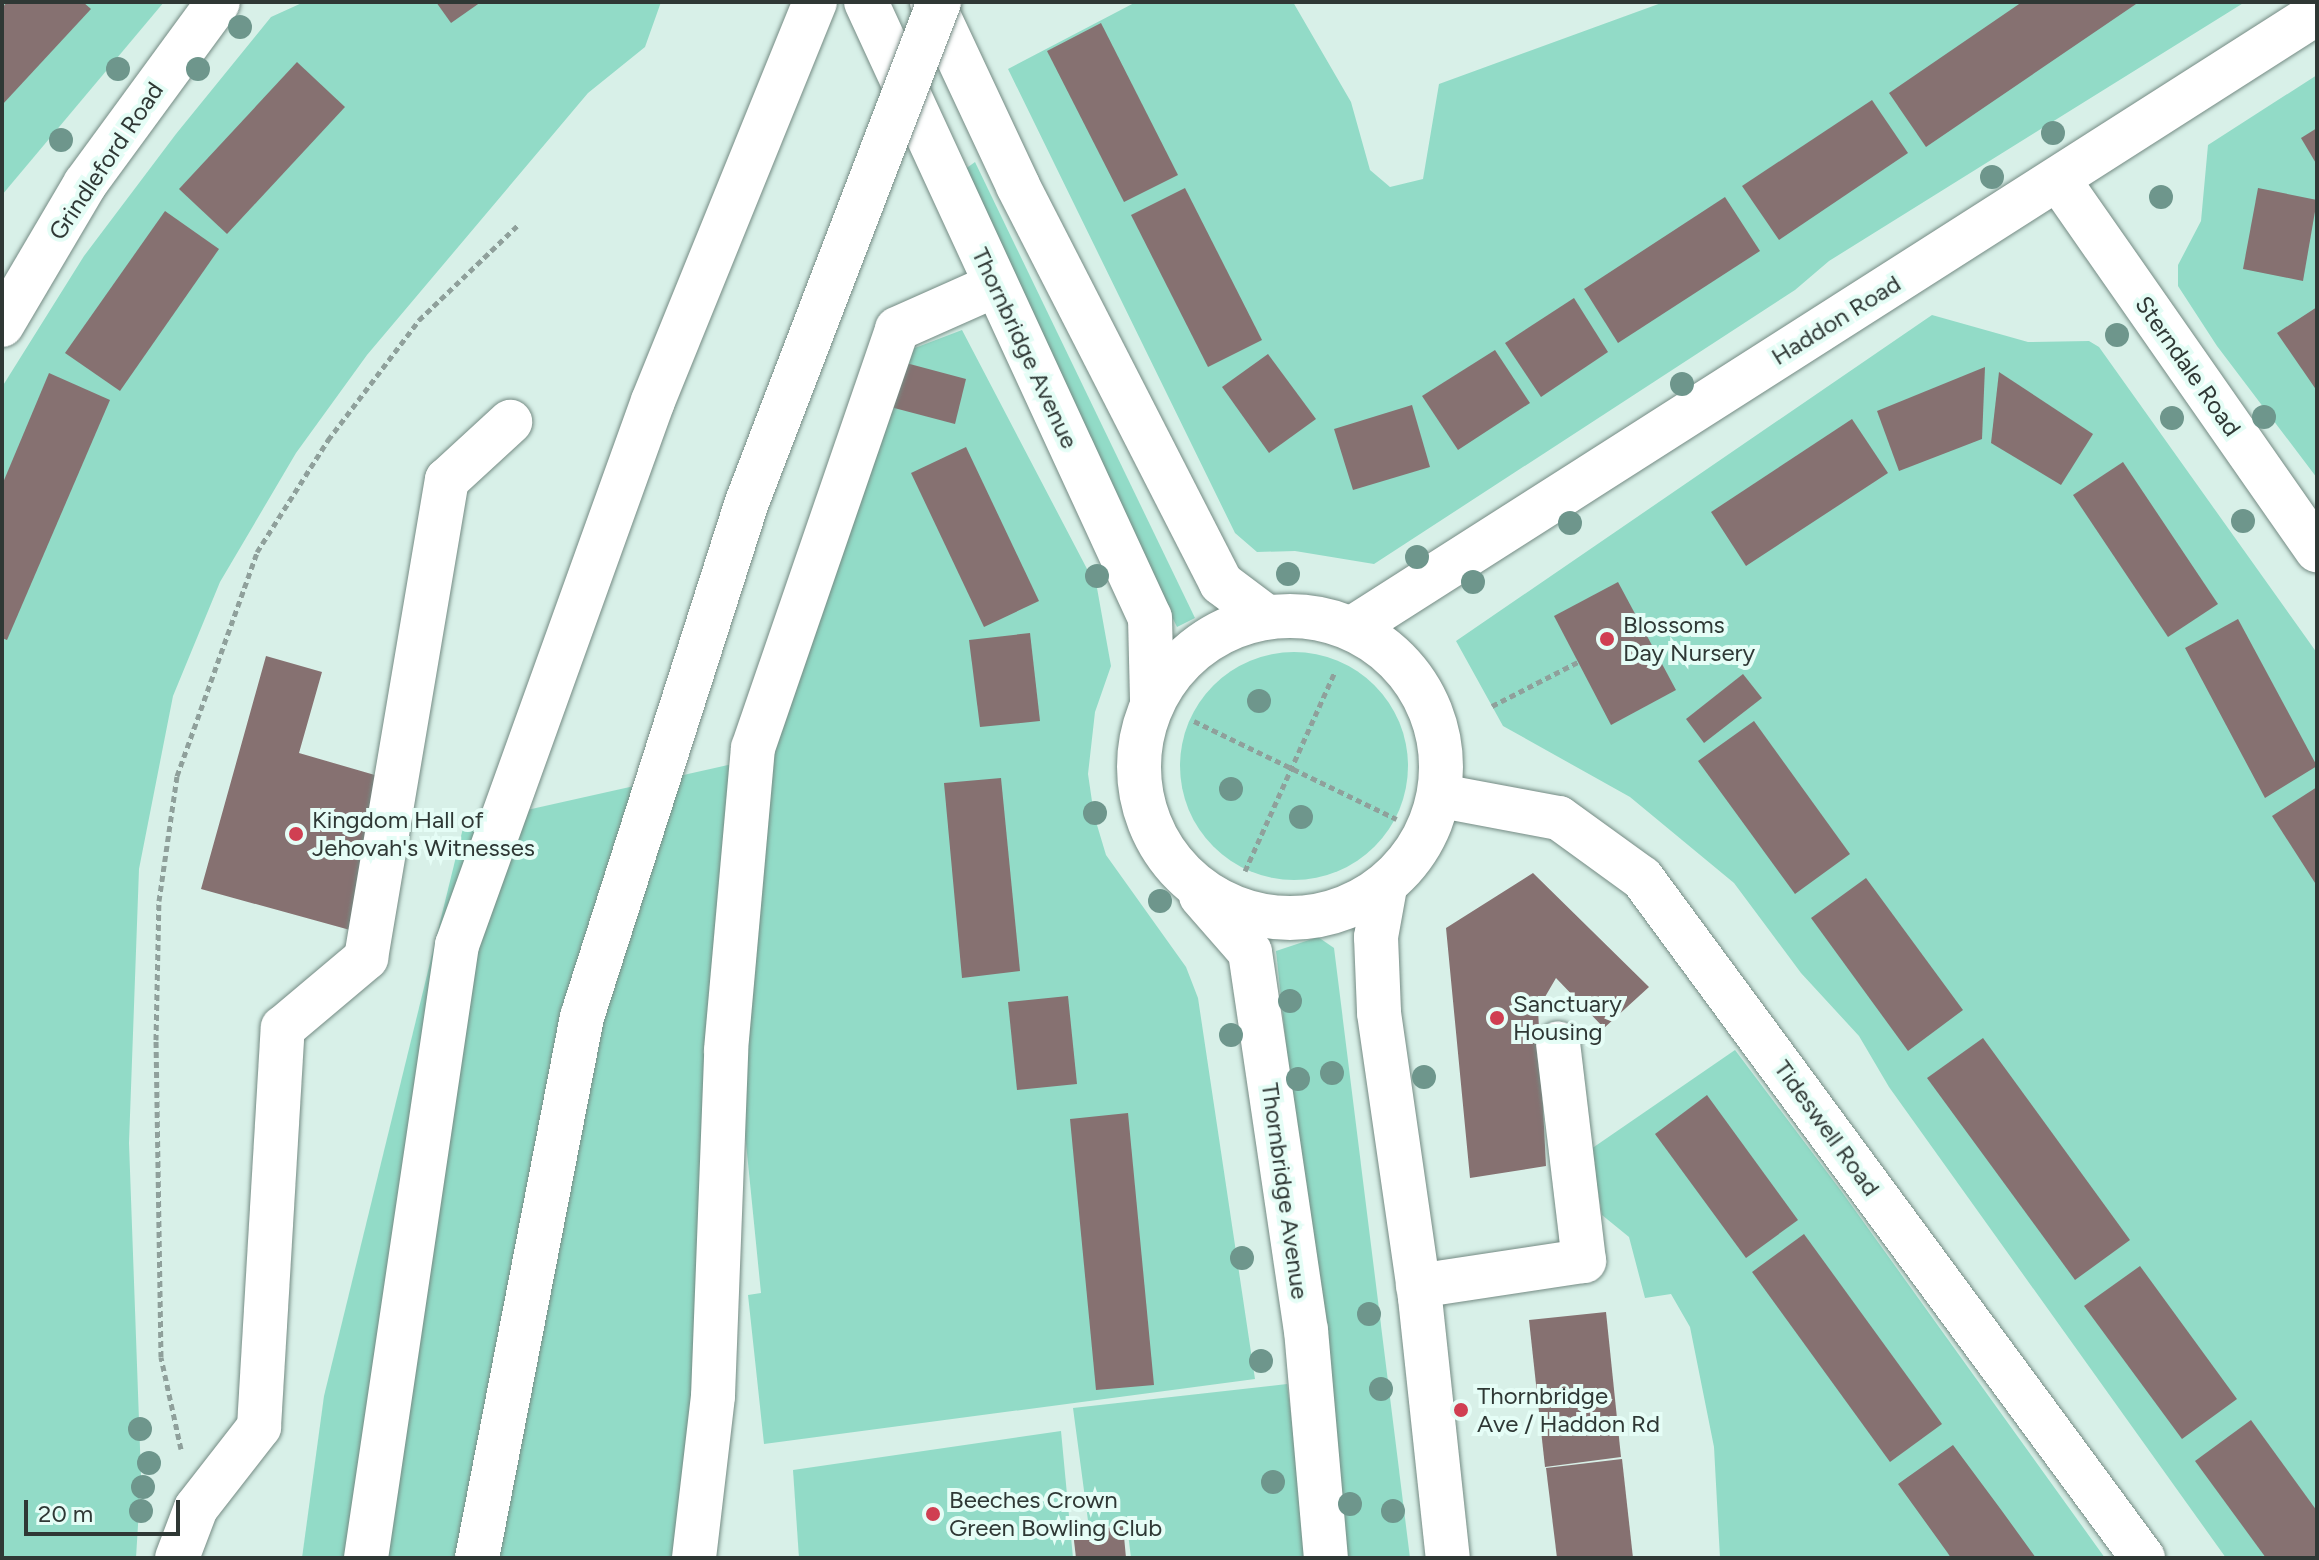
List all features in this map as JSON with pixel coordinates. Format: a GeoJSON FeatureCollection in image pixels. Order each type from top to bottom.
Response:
{"type":"FeatureCollection","features":[{"type":"Feature","properties":{"kind":"main road","name":"Grindleford Road"},"geometry":{"type":"LineString","coordinates":[[2,325],[85,184],[218,2]]}},
{"type":"Feature","properties":{"kind":"main road"},"geometry":{"type":"LineString","coordinates":[[366,1558],[457,945],[653,401],[815,2]]}},
{"type":"Feature","properties":{"kind":"main road","name":"Thornbridge Avenue"},"geometry":{"type":"LineString","coordinates":[[866,2],[1150,618],[1152,702]]}},
{"type":"Feature","properties":{"kind":"main road"},"geometry":{"type":"LineString","coordinates":[[932,2],[1018,186],[1221,583],[1264,615]]}},
{"type":"Feature","properties":{"kind":"main road"},"geometry":{"type":"LineString","coordinates":[[477,1558],[582,1017],[747,502],[939,2]]}},
{"type":"Feature","properties":{"kind":"main road","name":"Haddon Road"},"geometry":{"type":"LineString","coordinates":[[1354,627],[1582,477],[2060,182],[2317,13]]}},
{"type":"Feature","properties":{"kind":"main road","name":"Sterndale Road"},"geometry":{"type":"LineString","coordinates":[[2060,182],[2317,550]]}},
{"type":"Feature","properties":{"kind":"main road"},"geometry":{"type":"LineString","coordinates":[[694,1558],[713,1396],[726,1050],[753,748],[897,329],[996,285]]}},
{"type":"Feature","properties":{"kind":"main road"},"geometry":{"type":"LineString","coordinates":[[177,1558],[196,1508],[259,1427],[283,1028],[366,958],[447,480],[510,422]]}},
{"type":"Feature","properties":{"kind":"main road"},"geometry":{"type":"LineString","coordinates":[[1385,887],[1324,916],[1272,919],[1215,900],[1167,856],[1137,785],[1152,702],[1171,672],[1215,633],[1264,615],[1354,627],[1421,688],[1436,720],[1434,815],[1385,887],[1376,937],[1379,1013],[1418,1286],[1448,1558]]}},
{"type":"Feature","properties":{"kind":"main road","name":"Tideswell Road"},"geometry":{"type":"LineString","coordinates":[[1434,815],[1559,818],[1642,878],[2143,1558]]}},
{"type":"Feature","properties":{"kind":"main road","name":"Thornbridge Avenue"},"geometry":{"type":"LineString","coordinates":[[1167,856],[1250,952],[1306,1330],[1326,1558]]}},
{"type":"Feature","properties":{"kind":"main road"},"geometry":{"type":"LineString","coordinates":[[1418,1286],[1584,1261],[1558,1044]]}},
{"type":"Feature","properties":{"kind":"path"},"geometry":{"type":"LineString","coordinates":[[196,1508],[161,1357],[159,901],[177,776],[257,552],[328,440],[419,320],[519,224]]}},
{"type":"Feature","properties":{"kind":"path"},"geometry":{"type":"LineString","coordinates":[[1229,904],[1354,627]]}},
{"type":"Feature","properties":{"kind":"path"},"geometry":{"type":"LineString","coordinates":[[1492,706],[1578,662]]}},
{"type":"Feature","properties":{"kind":"path"},"geometry":{"type":"LineString","coordinates":[[1152,702],[1293,765],[1434,815]]}},
{"type":"Feature","properties":{"kind":"green space"},"geometry":{"type":"Polygon","coordinates":[[[2,2],[164,2],[2,195],[2,2]]]}},
{"type":"Feature","properties":{"kind":"green space"},"geometry":{"type":"Polygon","coordinates":[[[304,2],[661,2],[645,47],[588,93],[367,355],[296,453],[220,582],[173,696],[139,869],[129,1143],[141,1476],[136,1558],[2,1558],[2,387],[84,256],[176,134],[271,17],[304,2]]]}},
{"type":"Feature","properties":{"kind":"green space"},"geometry":{"type":"Polygon","coordinates":[[[1136,2],[1293,2],[1351,102],[1370,170],[1390,187],[1423,179],[1439,84],[1664,2],[2245,2],[1829,261],[1795,290],[1374,564],[1295,551],[1257,552],[1235,533],[1008,69],[1136,2]]]}},
{"type":"Feature","properties":{"kind":"green space"},"geometry":{"type":"Polygon","coordinates":[[[2317,75],[2317,478],[2217,346],[2178,286],[2178,265],[2201,221],[2208,145],[2317,75]]]}},
{"type":"Feature","properties":{"kind":"green space"},"geometry":{"type":"Polygon","coordinates":[[[975,162],[1195,618],[1177,627],[957,175],[975,162]]]}},
{"type":"Feature","properties":{"kind":"green space"},"geometry":{"type":"Polygon","coordinates":[[[1932,315],[2028,342],[2089,341],[2099,347],[2317,653],[2317,1558],[2226,1558],[1889,1087],[1859,1036],[1801,973],[1734,883],[1630,797],[1503,726],[1456,641],[1932,315]]]}},
{"type":"Feature","properties":{"kind":"green space"},"geometry":{"type":"Polygon","coordinates":[[[962,330],[1097,588],[1111,666],[1095,712],[1088,774],[1094,815],[1106,855],[1186,967],[1198,998],[1255,1379],[764,1444],[748,1295],[761,1293],[741,1093],[763,773],[886,359],[962,330]]]}},
{"type":"Feature","properties":{"kind":"green space"},"geometry":{"type":"Polygon","coordinates":[[[1294,652],[1316,654],[1338,661],[1375,685],[1399,722],[1406,744],[1406,788],[1399,810],[1375,847],[1338,871],[1316,878],[1294,880],[1272,878],[1250,871],[1213,847],[1189,810],[1182,788],[1180,766],[1182,744],[1189,722],[1213,685],[1250,661],[1272,654],[1294,652]]]}},
{"type":"Feature","properties":{"kind":"green space"},"geometry":{"type":"Polygon","coordinates":[[[746,761],[678,1558],[302,1558],[324,1396],[464,824],[746,761]]]}},
{"type":"Feature","properties":{"kind":"green space"},"geometry":{"type":"Polygon","coordinates":[[[1318,937],[1334,948],[1410,1558],[1341,1558],[1276,951],[1318,937]]]}},
{"type":"Feature","properties":{"kind":"green space"},"geometry":{"type":"Polygon","coordinates":[[[1735,1050],[1842,1192],[2105,1558],[1720,1558],[1714,1447],[1690,1327],[1671,1294],[1645,1298],[1629,1237],[1602,1215],[1591,1149],[1735,1050]]]}},
{"type":"Feature","properties":{"kind":"green space"},"geometry":{"type":"Polygon","coordinates":[[[1287,1384],[1310,1558],[1131,1558],[1127,1525],[1089,1528],[1073,1408],[1287,1384]]]}},
{"type":"Feature","properties":{"kind":"green space","name":"Beeches Crown Green Bowling Club"},"geometry":{"type":"Polygon","coordinates":[[[1061,1431],[1073,1558],[799,1558],[793,1470],[1061,1431]]]}},
{"type":"Feature","properties":{"kind":"building"},"geometry":{"type":"Polygon","coordinates":[[[7,2],[83,2],[91,9],[2,105],[2,8],[7,2]]]}},
{"type":"Feature","properties":{"kind":"building"},"geometry":{"type":"Polygon","coordinates":[[[436,2],[481,2],[451,23],[436,2]]]}},
{"type":"Feature","properties":{"kind":"building"},"geometry":{"type":"Polygon","coordinates":[[[2022,2],[2139,2],[1926,147],[1889,93],[2022,2]]]}},
{"type":"Feature","properties":{"kind":"building"},"geometry":{"type":"Polygon","coordinates":[[[1101,23],[1178,175],[1124,202],[1047,51],[1101,23]]]}},
{"type":"Feature","properties":{"kind":"building"},"geometry":{"type":"Polygon","coordinates":[[[297,62],[345,107],[227,234],[179,189],[297,62]]]}},
{"type":"Feature","properties":{"kind":"building"},"geometry":{"type":"Polygon","coordinates":[[[1872,100],[1908,153],[1779,240],[1742,186],[1872,100]]]}},
{"type":"Feature","properties":{"kind":"building"},"geometry":{"type":"Polygon","coordinates":[[[2317,128],[2317,165],[2301,138],[2317,128]]]}},
{"type":"Feature","properties":{"kind":"building"},"geometry":{"type":"Polygon","coordinates":[[[1185,188],[1262,340],[1208,367],[1131,215],[1185,188]]]}},
{"type":"Feature","properties":{"kind":"building"},"geometry":{"type":"Polygon","coordinates":[[[2258,188],[2317,200],[2303,281],[2243,269],[2258,188]]]}},
{"type":"Feature","properties":{"kind":"building"},"geometry":{"type":"Polygon","coordinates":[[[1725,197],[1760,251],[1618,343],[1584,289],[1725,197]]]}},
{"type":"Feature","properties":{"kind":"building"},"geometry":{"type":"Polygon","coordinates":[[[165,211],[219,249],[120,391],[65,353],[165,211]]]}},
{"type":"Feature","properties":{"kind":"building"},"geometry":{"type":"Polygon","coordinates":[[[1574,298],[1608,352],[1541,397],[1505,343],[1574,298]]]}},
{"type":"Feature","properties":{"kind":"building"},"geometry":{"type":"Polygon","coordinates":[[[2317,307],[2317,391],[2277,333],[2317,307]]]}},
{"type":"Feature","properties":{"kind":"building"},"geometry":{"type":"Polygon","coordinates":[[[1495,350],[1530,403],[1458,450],[1422,396],[1495,350]]]}},
{"type":"Feature","properties":{"kind":"building"},"geometry":{"type":"Polygon","coordinates":[[[1268,354],[1316,419],[1269,453],[1222,387],[1268,354]]]}},
{"type":"Feature","properties":{"kind":"building"},"geometry":{"type":"Polygon","coordinates":[[[891,359],[966,379],[955,424],[879,404],[891,359]]]}},
{"type":"Feature","properties":{"kind":"building"},"geometry":{"type":"Polygon","coordinates":[[[1985,367],[1982,439],[1899,471],[1877,411],[1985,367]]]}},
{"type":"Feature","properties":{"kind":"building"},"geometry":{"type":"Polygon","coordinates":[[[1999,372],[2093,434],[2061,485],[1991,443],[1999,372]]]}},
{"type":"Feature","properties":{"kind":"building"},"geometry":{"type":"Polygon","coordinates":[[[49,373],[110,400],[7,640],[2,638],[2,485],[49,373]]]}},
{"type":"Feature","properties":{"kind":"building"},"geometry":{"type":"Polygon","coordinates":[[[1412,405],[1430,467],[1353,490],[1334,429],[1412,405]]]}},
{"type":"Feature","properties":{"kind":"building"},"geometry":{"type":"Polygon","coordinates":[[[1852,419],[1888,473],[1746,566],[1711,512],[1852,419]]]}},
{"type":"Feature","properties":{"kind":"building"},"geometry":{"type":"Polygon","coordinates":[[[966,447],[1039,601],[984,627],[911,473],[966,447]]]}},
{"type":"Feature","properties":{"kind":"building"},"geometry":{"type":"Polygon","coordinates":[[[2123,462],[2218,604],[2168,637],[2073,495],[2123,462]]]}},
{"type":"Feature","properties":{"kind":"building","name":"Blossoms Day Nursery"},"geometry":{"type":"Polygon","coordinates":[[[1618,582],[1676,690],[1611,725],[1554,616],[1618,582]]]}},
{"type":"Feature","properties":{"kind":"building"},"geometry":{"type":"Polygon","coordinates":[[[2238,619],[2317,766],[2265,798],[2185,648],[2238,619]]]}},
{"type":"Feature","properties":{"kind":"building"},"geometry":{"type":"Polygon","coordinates":[[[1030,633],[1040,721],[980,727],[969,640],[1030,633]]]}},
{"type":"Feature","properties":{"kind":"building","name":"Kingdom Hall of Jehovah's Witnesses"},"geometry":{"type":"Polygon","coordinates":[[[266,656],[322,672],[299,753],[392,780],[350,930],[201,889],[266,656]]]}},
{"type":"Feature","properties":{"kind":"building"},"geometry":{"type":"Polygon","coordinates":[[[1743,674],[1762,698],[1704,743],[1686,719],[1743,674]]]}},
{"type":"Feature","properties":{"kind":"building"},"geometry":{"type":"Polygon","coordinates":[[[1754,721],[1850,854],[1795,894],[1698,761],[1754,721]]]}},
{"type":"Feature","properties":{"kind":"building"},"geometry":{"type":"Polygon","coordinates":[[[1001,778],[1020,971],[962,978],[944,783],[1001,778]]]}},
{"type":"Feature","properties":{"kind":"building"},"geometry":{"type":"Polygon","coordinates":[[[2317,787],[2317,886],[2272,816],[2317,787]]]}},
{"type":"Feature","properties":{"kind":"building","name":"Sanctuary Housing"},"geometry":{"type":"Polygon","coordinates":[[[1533,873],[1649,987],[1604,1028],[1556,978],[1538,1009],[1546,1166],[1470,1178],[1446,928],[1533,873]]]}},
{"type":"Feature","properties":{"kind":"building"},"geometry":{"type":"Polygon","coordinates":[[[1866,878],[1963,1010],[1908,1051],[1811,918],[1866,878]]]}},
{"type":"Feature","properties":{"kind":"building"},"geometry":{"type":"Polygon","coordinates":[[[1068,996],[1077,1084],[1017,1090],[1008,1002],[1068,996]]]}},
{"type":"Feature","properties":{"kind":"building"},"geometry":{"type":"Polygon","coordinates":[[[1983,1038],[2130,1240],[2075,1280],[1927,1078],[1983,1038]]]}},
{"type":"Feature","properties":{"kind":"building"},"geometry":{"type":"Polygon","coordinates":[[[1707,1095],[1798,1220],[1746,1258],[1655,1134],[1707,1095]]]}},
{"type":"Feature","properties":{"kind":"building"},"geometry":{"type":"Polygon","coordinates":[[[1128,1113],[1154,1385],[1096,1390],[1070,1119],[1128,1113]]]}},
{"type":"Feature","properties":{"kind":"building"},"geometry":{"type":"Polygon","coordinates":[[[1804,1234],[1942,1424],[1890,1462],[1752,1272],[1804,1234]]]}},
{"type":"Feature","properties":{"kind":"building"},"geometry":{"type":"Polygon","coordinates":[[[2140,1266],[2237,1399],[2182,1439],[2084,1306],[2140,1266]]]}},
{"type":"Feature","properties":{"kind":"building"},"geometry":{"type":"Polygon","coordinates":[[[1606,1312],[1621,1457],[1545,1467],[1529,1320],[1606,1312]]]}},
{"type":"Feature","properties":{"kind":"building"},"geometry":{"type":"Polygon","coordinates":[[[2251,1420],[2317,1511],[2317,1558],[2266,1558],[2195,1461],[2251,1420]]]}},
{"type":"Feature","properties":{"kind":"building"},"geometry":{"type":"Polygon","coordinates":[[[1953,1445],[2036,1558],[1951,1558],[1898,1484],[1953,1445]]]}},
{"type":"Feature","properties":{"kind":"building"},"geometry":{"type":"Polygon","coordinates":[[[1622,1459],[1633,1558],[1557,1558],[1546,1468],[1622,1459]]]}},
{"type":"Feature","properties":{"kind":"building"},"geometry":{"type":"Polygon","coordinates":[[[1123,1526],[1126,1558],[1076,1558],[1073,1532],[1123,1526]]]}},
{"type":"Feature","properties":{"kind":"place","name":"Blossoms Day Nursery"},"geometry":{"type":"Point","coordinates":[1607,639]}},
{"type":"Feature","properties":{"kind":"place","name":"Kingdom Hall of Jehovah's Witnesses"},"geometry":{"type":"Point","coordinates":[296,834]}},
{"type":"Feature","properties":{"kind":"place","name":"Sanctuary Housing"},"geometry":{"type":"Point","coordinates":[1497,1018]}},
{"type":"Feature","properties":{"kind":"place","name":"Thornbridge Ave / Haddon Rd"},"geometry":{"type":"Point","coordinates":[1461,1410]}},
{"type":"Feature","properties":{"kind":"place","name":"Beeches Crown Green Bowling Club"},"geometry":{"type":"Point","coordinates":[933,1514]}}]}
